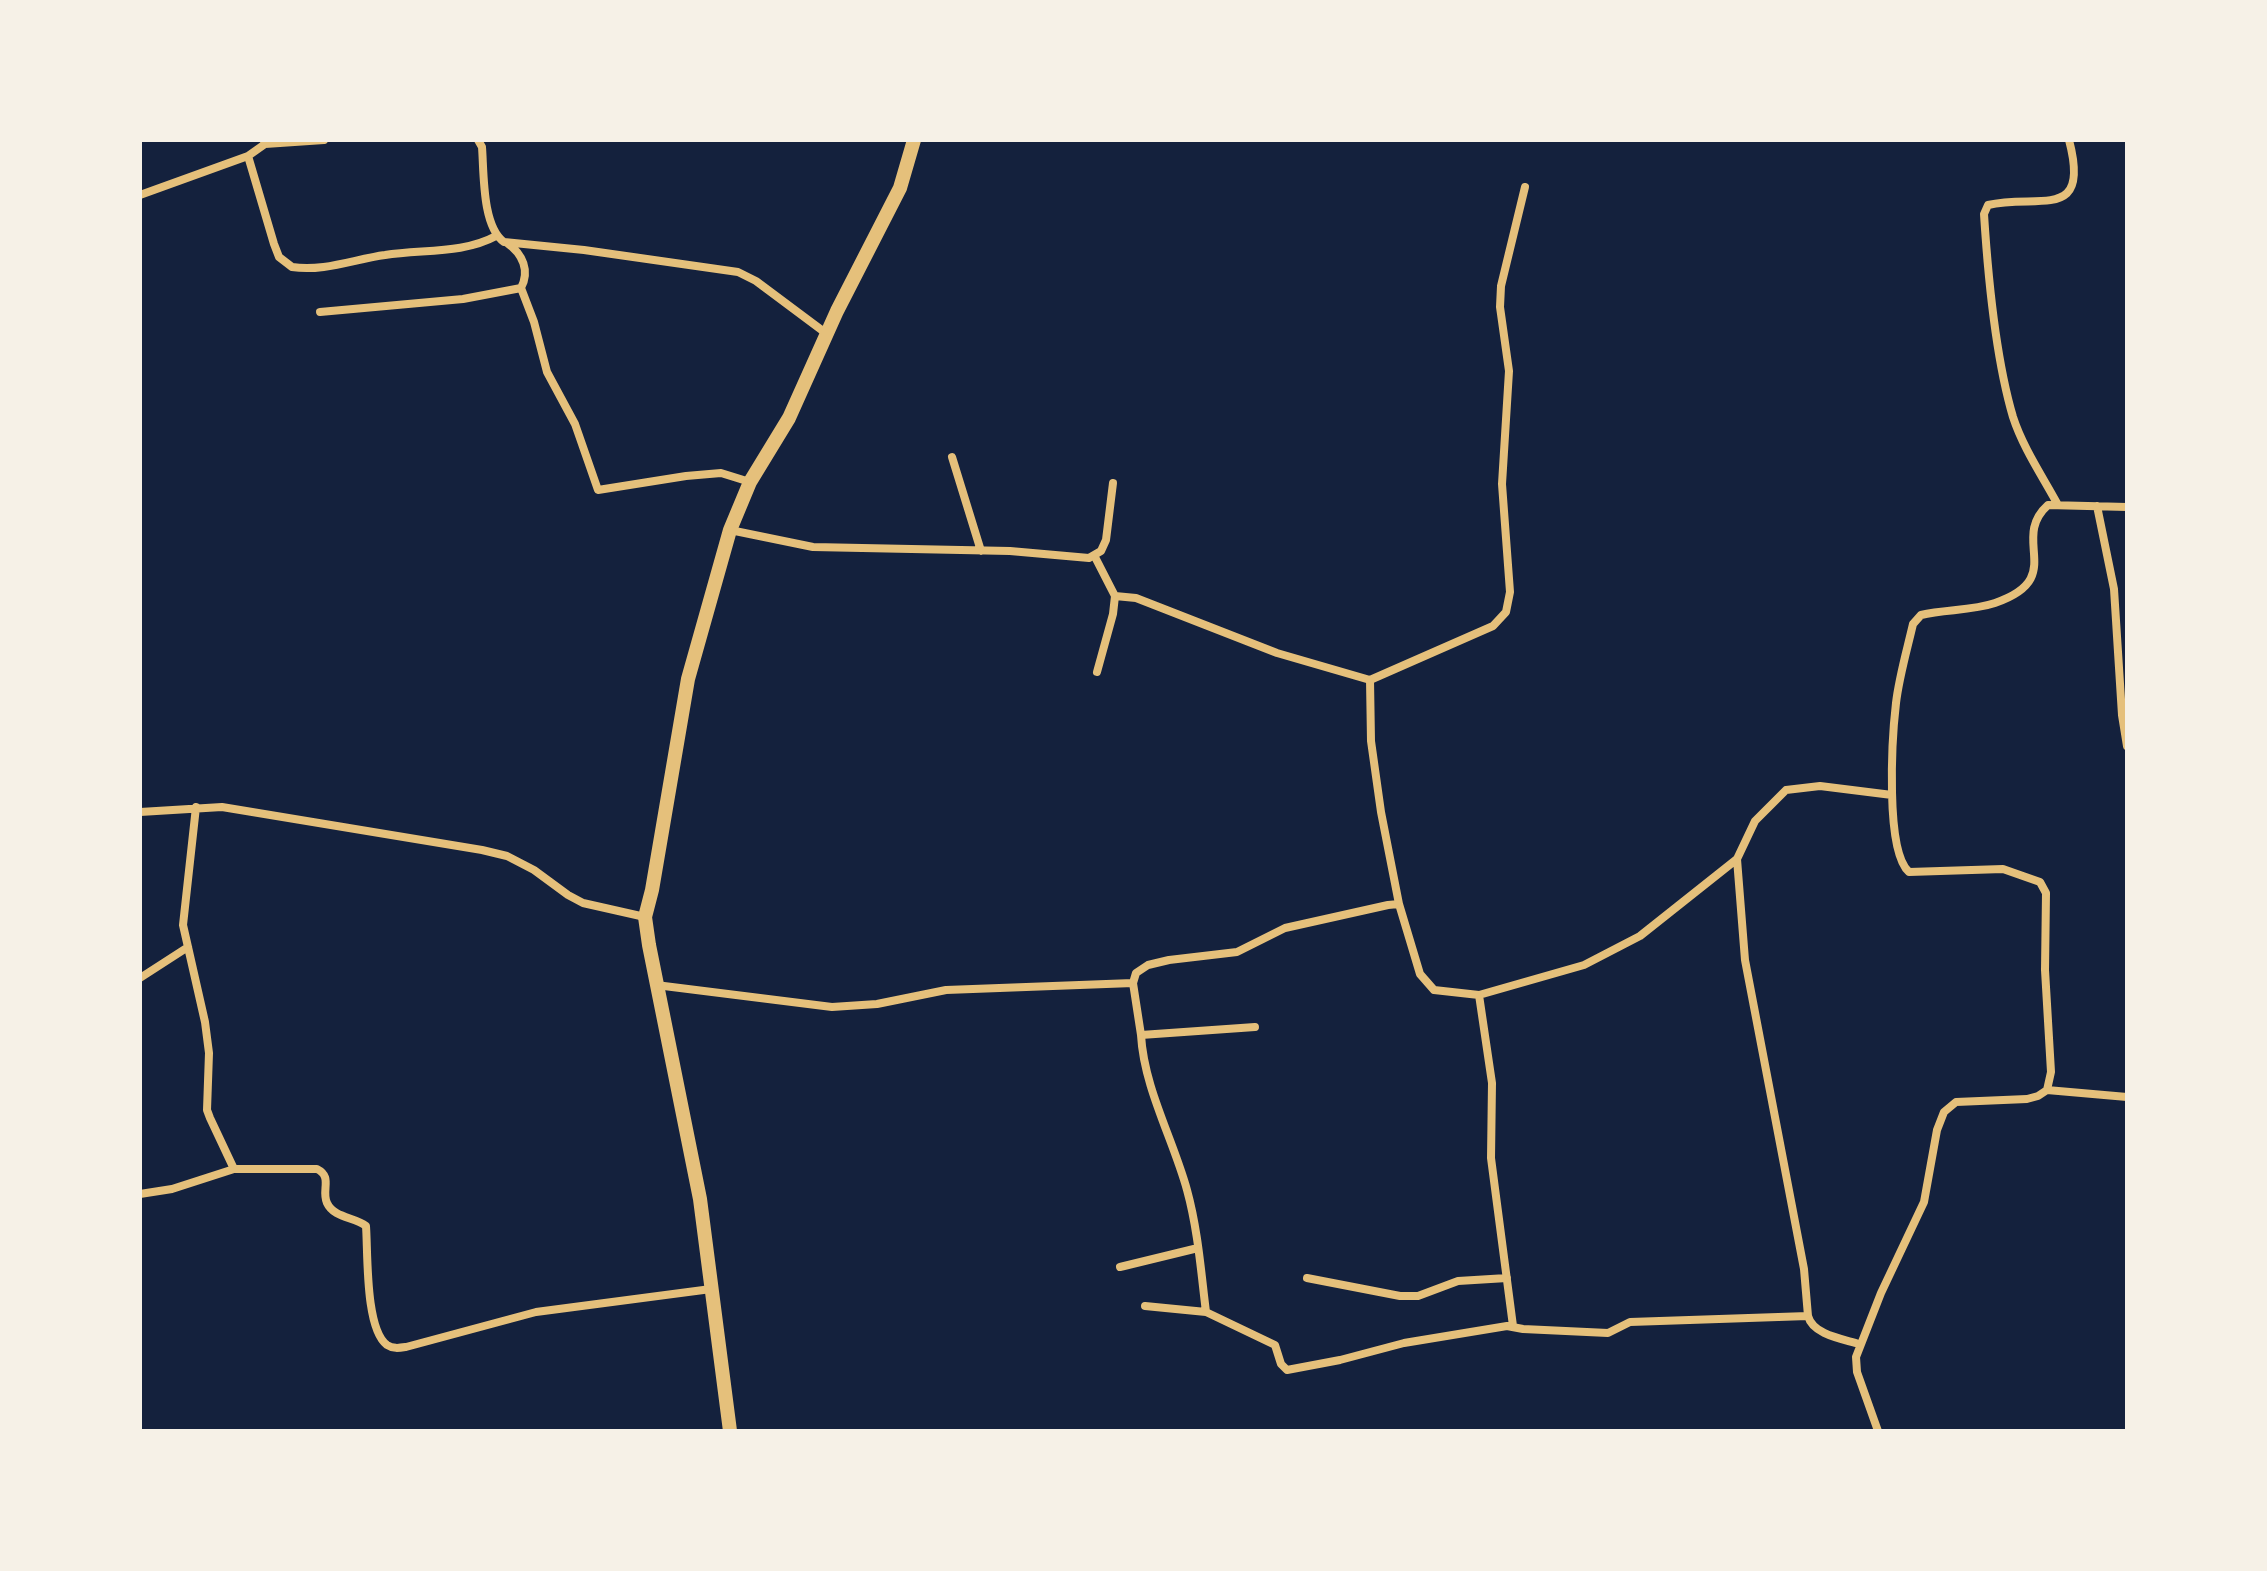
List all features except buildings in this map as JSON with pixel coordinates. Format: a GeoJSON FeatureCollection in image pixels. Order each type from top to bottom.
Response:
{"type":"FeatureCollection","features":[{"type":"Feature","properties":{"kind":"street"},"geometry":{"type":"LineString","coordinates":[[140,195],[248,156],[264,142],[324,140]]}},
{"type":"Feature","properties":{"kind":"street"},"geometry":{"type":"LineString","coordinates":[[478,140],[482,147],[486,197],[500,239],[516,249],[522,258],[525,277],[521,288],[547,372],[575,424],[598,490],[721,473],[750,482]]}},
{"type":"Feature","properties":{"kind":"street"},"geometry":{"type":"LineString","coordinates":[[730,1431],[700,1199],[655,985],[645,917],[688,679],[730,530],[750,482],[789,418],[837,311],[900,188],[914,140]]}},
{"type":"Feature","properties":{"kind":"street"},"geometry":{"type":"LineString","coordinates":[[2058,505],[2013,416],[1994,317],[1984,214],[1988,205],[2001,202],[2053,202],[2067,195],[2073,182],[2075,164],[2069,140]]}},
{"type":"Feature","properties":{"kind":"street"},"geometry":{"type":"LineString","coordinates":[[248,156],[279,257],[292,267],[324,267],[384,255],[480,245],[500,239],[738,272],[756,281],[827,334]]}},
{"type":"Feature","properties":{"kind":"street"},"geometry":{"type":"LineString","coordinates":[[1115,596],[1136,598],[1277,653],[1370,680],[1493,626],[1506,612],[1510,592],[1502,484],[1509,371],[1500,307],[1501,286],[1525,187]]}},
{"type":"Feature","properties":{"kind":"street"},"geometry":{"type":"LineString","coordinates":[[320,312],[463,299],[521,288]]}},
{"type":"Feature","properties":{"kind":"street"},"geometry":{"type":"LineString","coordinates":[[952,457],[981,551]]}},
{"type":"Feature","properties":{"kind":"street"},"geometry":{"type":"LineString","coordinates":[[730,530],[813,547],[1095,557],[1106,540],[1113,483]]}},
{"type":"Feature","properties":{"kind":"street"},"geometry":{"type":"LineString","coordinates":[[2047,1090],[2051,1072],[2045,970],[2046,893],[2040,882],[2003,869],[1909,872],[1901,865],[1892,795],[1896,701],[1913,624],[1921,615],[1997,602],[2029,583],[2035,573],[2032,529],[2037,515],[2048,505],[2127,507]]}},
{"type":"Feature","properties":{"kind":"street"},"geometry":{"type":"LineString","coordinates":[[2097,506],[2114,589],[2122,715],[2127,746]]}},
{"type":"Feature","properties":{"kind":"street"},"geometry":{"type":"LineString","coordinates":[[1095,557],[1115,596],[1097,672]]}},
{"type":"Feature","properties":{"kind":"street"},"geometry":{"type":"LineString","coordinates":[[1370,680],[1371,741],[1399,904],[1420,974],[1434,990],[1479,995],[1584,965],[1640,936],[1737,859],[1755,821],[1786,790],[1820,786],[1892,795]]}},
{"type":"Feature","properties":{"kind":"street"},"geometry":{"type":"LineString","coordinates":[[196,807],[183,925],[205,1022],[209,1053],[207,1110],[234,1169]]}},
{"type":"Feature","properties":{"kind":"street"},"geometry":{"type":"LineString","coordinates":[[140,812],[222,807],[419,838],[507,856],[583,903],[645,917]]}},
{"type":"Feature","properties":{"kind":"street"},"geometry":{"type":"LineString","coordinates":[[1737,859],[1745,960],[1804,1269],[1808,1316],[1817,1329],[1859,1344]]}},
{"type":"Feature","properties":{"kind":"street"},"geometry":{"type":"LineString","coordinates":[[1206,1312],[1187,1191],[1146,1069],[1133,983],[1136,973],[1148,965],[1169,960],[1237,952],[1285,928],[1399,904]]}},
{"type":"Feature","properties":{"kind":"street"},"geometry":{"type":"LineString","coordinates":[[140,978],[188,947]]}},
{"type":"Feature","properties":{"kind":"street"},"geometry":{"type":"LineString","coordinates":[[655,985],[832,1007],[877,1004],[946,990],[1133,983]]}},
{"type":"Feature","properties":{"kind":"street"},"geometry":{"type":"LineString","coordinates":[[1479,995],[1492,1083],[1491,1158],[1513,1326]]}},
{"type":"Feature","properties":{"kind":"street"},"geometry":{"type":"LineString","coordinates":[[1141,1035],[1255,1027]]}},
{"type":"Feature","properties":{"kind":"street"},"geometry":{"type":"LineString","coordinates":[[1878,1431],[1857,1372],[1856,1357],[1859,1344],[1924,1202],[1937,1130],[1944,1112],[1956,1102],[2027,1099],[2047,1090],[2127,1097]]}},
{"type":"Feature","properties":{"kind":"street"},"geometry":{"type":"LineString","coordinates":[[140,1194],[172,1189],[234,1169],[309,1167],[323,1172],[326,1179],[325,1200],[330,1208],[366,1226],[371,1304],[383,1340],[388,1346],[396,1348],[536,1312],[711,1289]]}},
{"type":"Feature","properties":{"kind":"street"},"geometry":{"type":"LineString","coordinates":[[1120,1267],[1198,1248]]}},
{"type":"Feature","properties":{"kind":"street"},"geometry":{"type":"LineString","coordinates":[[1307,1278],[1400,1296],[1418,1296],[1458,1281],[1507,1278]]}},
{"type":"Feature","properties":{"kind":"street"},"geometry":{"type":"LineString","coordinates":[[1145,1306],[1206,1312],[1275,1345],[1281,1364],[1287,1370],[1404,1343],[1513,1326],[1608,1333],[1630,1322],[1808,1316]]}}]}
